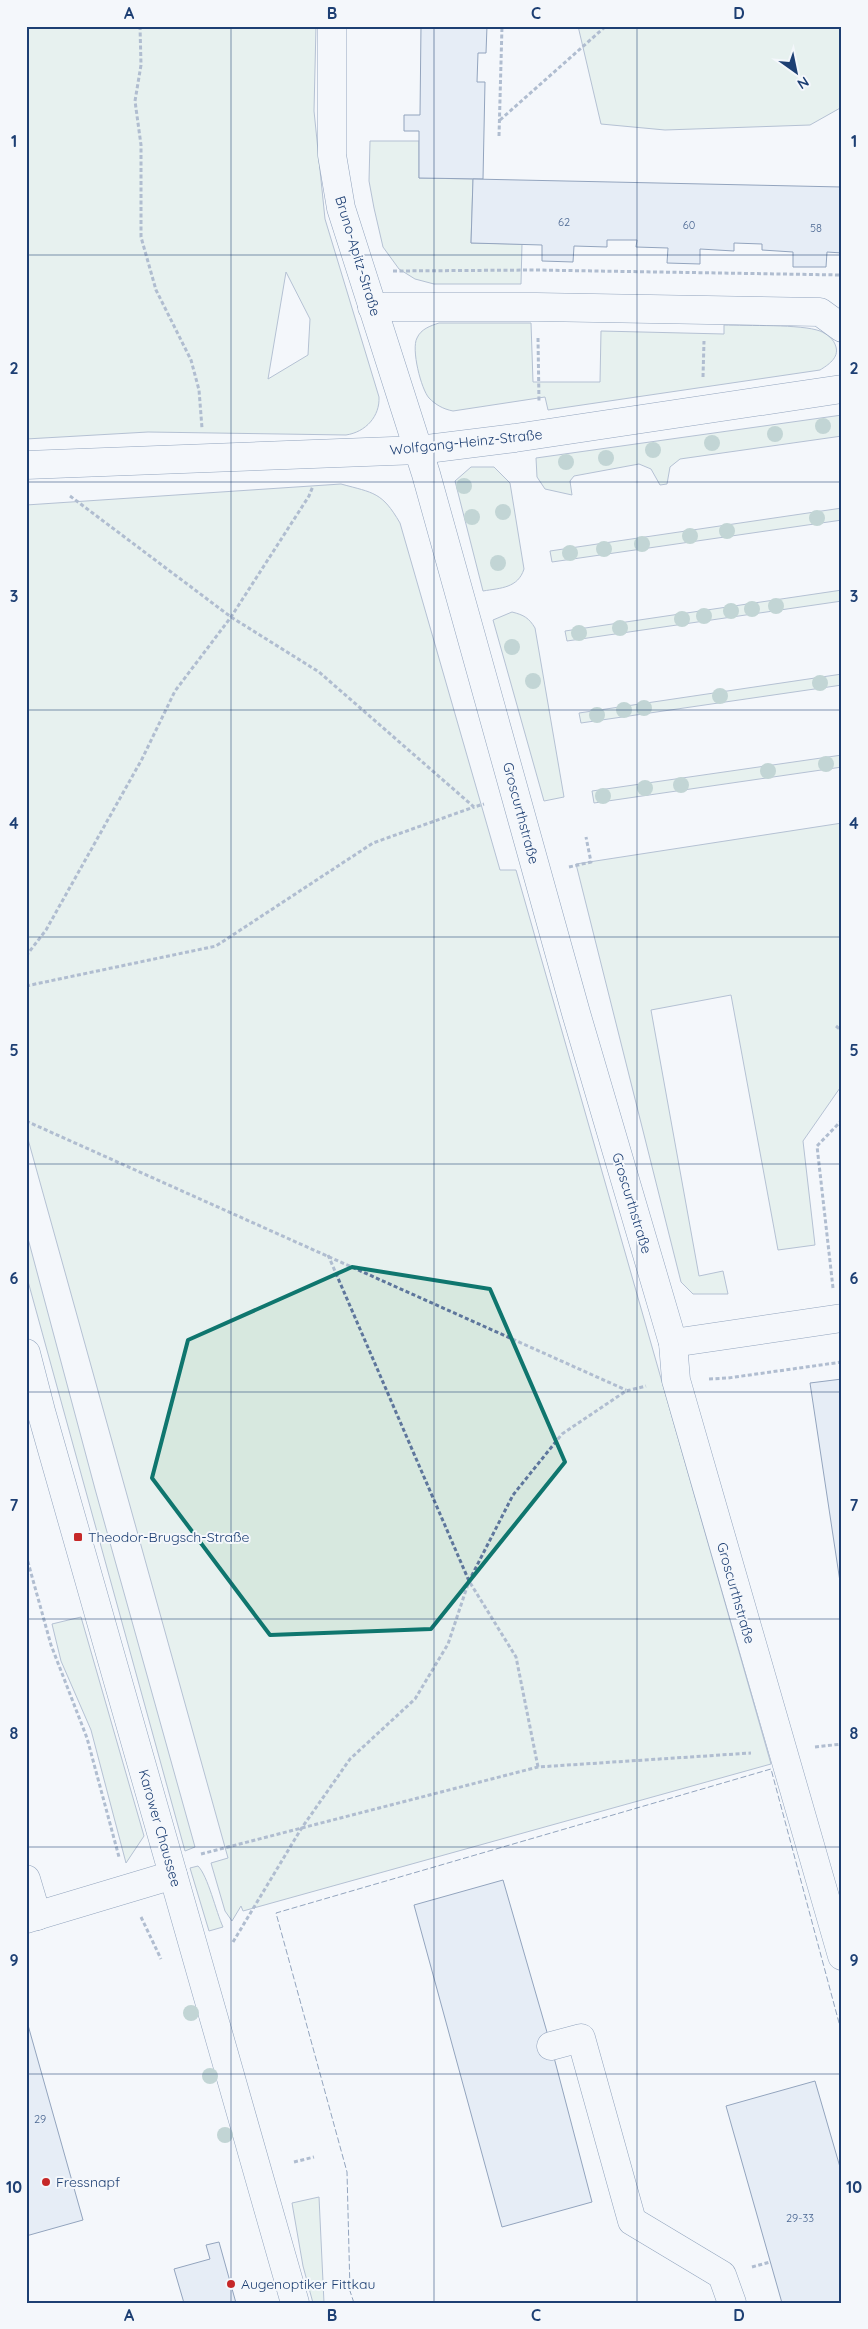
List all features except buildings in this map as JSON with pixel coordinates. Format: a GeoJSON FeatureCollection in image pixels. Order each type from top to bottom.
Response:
{"type":"FeatureCollection","features":[{"type":"Feature","properties":{"kind":"street","name":"Bruno-Apitz-Straße"},"geometry":{"type":"LineString","coordinates":[[332,26],[332,154],[341,208],[419,450]]}},
{"type":"Feature","properties":{"kind":"street"},"geometry":{"type":"LineString","coordinates":[[372,307],[537,307],[820,312],[842,328]]}},
{"type":"Feature","properties":{"kind":"street","name":"Wolfgang-Heinz-Straße"},"geometry":{"type":"LineString","coordinates":[[33,464],[419,450],[540,435],[842,389]]}},
{"type":"Feature","properties":{"kind":"street","name":"Groscurthstraße"},"geometry":{"type":"LineString","coordinates":[[419,450],[576,1013],[674,1343],[676,1380],[781,1751],[842,1956]]}},
{"type":"Feature","properties":{"kind":"street"},"geometry":{"type":"LineString","coordinates":[[674,1343],[839,1318]]}},
{"type":"Feature","properties":{"kind":"street","name":"Karower Chaussee"},"geometry":{"type":"LineString","coordinates":[[26,1352],[41,1411],[173,1875],[231,2071],[295,2303]]}},
{"type":"Feature","properties":{"kind":"street"},"geometry":{"type":"LineString","coordinates":[[26,1879],[32,1918],[173,1875]]}},
{"type":"Feature","properties":{"kind":"street"},"geometry":{"type":"LineString","coordinates":[[551,2046],[581,2038],[632,2221],[722,2274],[732,2303]]}},
{"type":"Feature","properties":{"kind":"path"},"geometry":{"type":"LineString","coordinates":[[140,26],[141,65],[135,101],[142,145],[141,237],[156,290],[191,360],[199,390],[204,458]]}},
{"type":"Feature","properties":{"kind":"path"},"geometry":{"type":"LineString","coordinates":[[499,136],[502,26]]}},
{"type":"Feature","properties":{"kind":"path"},"geometry":{"type":"LineString","coordinates":[[500,120],[606,26]]}},
{"type":"Feature","properties":{"kind":"path"},"geometry":{"type":"LineString","coordinates":[[388,271],[535,270],[842,275]]}},
{"type":"Feature","properties":{"kind":"path"},"geometry":{"type":"LineString","coordinates":[[535,270],[540,435]]}},
{"type":"Feature","properties":{"kind":"path"},"geometry":{"type":"LineString","coordinates":[[702,410],[705,310]]}},
{"type":"Feature","properties":{"kind":"path"},"geometry":{"type":"LineString","coordinates":[[26,956],[51,921],[142,759],[176,691],[231,618],[309,496],[325,452]]}},
{"type":"Feature","properties":{"kind":"path"},"geometry":{"type":"LineString","coordinates":[[33,464],[68,494],[231,618],[319,672],[474,807]]}},
{"type":"Feature","properties":{"kind":"path"},"geometry":{"type":"LineString","coordinates":[[26,986],[216,946],[373,843],[474,807],[517,797]]}},
{"type":"Feature","properties":{"kind":"path"},"geometry":{"type":"LineString","coordinates":[[538,876],[591,862],[586,838]]}},
{"type":"Feature","properties":{"kind":"path"},"geometry":{"type":"LineString","coordinates":[[836,1026],[842,1031]]}},
{"type":"Feature","properties":{"kind":"path"},"geometry":{"type":"LineString","coordinates":[[839,1318],[817,1146],[842,1120]]}},
{"type":"Feature","properties":{"kind":"path"},"geometry":{"type":"LineString","coordinates":[[26,1121],[626,1390]]}},
{"type":"Feature","properties":{"kind":"path"},"geometry":{"type":"LineString","coordinates":[[328,1255],[469,1581],[516,1657],[538,1767]]}},
{"type":"Feature","properties":{"kind":"path"},"geometry":{"type":"LineString","coordinates":[[233,1942],[301,1829],[350,1759],[415,1699],[448,1644],[469,1581],[513,1495],[562,1434],[626,1390],[676,1380],[728,1378],[842,1362]]}},
{"type":"Feature","properties":{"kind":"path"},"geometry":{"type":"LineString","coordinates":[[201,1854],[538,1767],[781,1751]]}},
{"type":"Feature","properties":{"kind":"path"},"geometry":{"type":"LineString","coordinates":[[294,2162],[314,2156]]}},
{"type":"Feature","properties":{"kind":"highlighted area"},"geometry":{"type":"Polygon","coordinates":[[[352,1267],[490,1289],[565,1462],[431,1629],[270,1635],[152,1478],[188,1340],[352,1267]]]}},
{"type":"Feature","properties":{"kind":"shaded area"},"geometry":{"type":"Polygon","coordinates":[[[26,26],[316,26],[314,111],[325,219],[379,397],[379,404],[374,417],[365,427],[346,435],[148,432],[26,439],[26,26]],[[286,272],[268,379],[308,355],[310,319],[286,272]]]}},
{"type":"Feature","properties":{"kind":"shaded area"},"geometry":{"type":"Polygon","coordinates":[[[578,26],[841,26],[842,107],[810,125],[665,130],[601,124],[578,26]]]}},
{"type":"Feature","properties":{"kind":"shaded area"},"geometry":{"type":"Polygon","coordinates":[[[370,141],[419,141],[419,178],[473,179],[471,243],[522,244],[521,284],[434,284],[415,279],[399,269],[383,247],[374,208],[369,181],[370,141]]]}},
{"type":"Feature","properties":{"kind":"shaded area"},"geometry":{"type":"Polygon","coordinates":[[[439,323],[531,323],[533,382],[600,382],[601,331],[724,334],[724,325],[800,327],[820,331],[830,337],[837,351],[832,361],[820,370],[548,410],[545,397],[453,411],[434,403],[429,398],[423,386],[416,359],[415,343],[417,338],[426,328],[439,323]]]}},
{"type":"Feature","properties":{"kind":"shaded area"},"geometry":{"type":"Polygon","coordinates":[[[842,415],[842,436],[680,459],[670,467],[667,484],[660,485],[651,469],[639,464],[574,476],[570,481],[572,495],[545,489],[537,477],[536,458],[842,415]]]}},
{"type":"Feature","properties":{"kind":"shaded area"},"geometry":{"type":"Polygon","coordinates":[[[471,467],[494,467],[510,483],[524,569],[518,580],[502,588],[483,591],[455,481],[471,467]]]}},
{"type":"Feature","properties":{"kind":"shaded area"},"geometry":{"type":"Polygon","coordinates":[[[341,484],[376,495],[388,505],[400,523],[500,870],[516,870],[771,1764],[243,1911],[241,1906],[232,1921],[225,1911],[211,1863],[228,1858],[26,1132],[26,505],[341,484]]]}},
{"type":"Feature","properties":{"kind":"shaded area"},"geometry":{"type":"Polygon","coordinates":[[[842,508],[842,520],[552,562],[550,551],[842,508]]]}},
{"type":"Feature","properties":{"kind":"shaded area"},"geometry":{"type":"Polygon","coordinates":[[[842,590],[842,601],[567,641],[565,631],[842,590]]]}},
{"type":"Feature","properties":{"kind":"shaded area"},"geometry":{"type":"Polygon","coordinates":[[[512,612],[526,617],[535,628],[564,797],[544,801],[493,620],[512,612]]]}},
{"type":"Feature","properties":{"kind":"shaded area"},"geometry":{"type":"Polygon","coordinates":[[[842,674],[842,685],[581,723],[579,713],[842,674]]]}},
{"type":"Feature","properties":{"kind":"shaded area"},"geometry":{"type":"Polygon","coordinates":[[[842,755],[842,767],[594,803],[592,791],[842,755]]]}},
{"type":"Feature","properties":{"kind":"shaded area"},"geometry":{"type":"Polygon","coordinates":[[[842,823],[842,1085],[803,1141],[815,1245],[778,1250],[731,995],[651,1010],[699,1276],[723,1271],[728,1294],[693,1294],[681,1282],[576,864],[842,823]]]}},
{"type":"Feature","properties":{"kind":"shaded area"},"geometry":{"type":"Polygon","coordinates":[[[26,1231],[95,1489],[195,1847],[185,1851],[26,1274],[26,1231]]]}},
{"type":"Feature","properties":{"kind":"shaded area"},"geometry":{"type":"Polygon","coordinates":[[[81,1617],[144,1836],[126,1863],[91,1730],[61,1661],[52,1624],[81,1617]]]}},
{"type":"Feature","properties":{"kind":"shaded area"},"geometry":{"type":"Polygon","coordinates":[[[198,1866],[205,1878],[223,1927],[209,1931],[190,1868],[198,1866]]]}},
{"type":"Feature","properties":{"kind":"shaded area"},"geometry":{"type":"Polygon","coordinates":[[[319,2197],[324,2303],[313,2303],[303,2266],[292,2203],[319,2197]]]}},
{"type":"Feature","properties":{"kind":"fence"},"geometry":{"type":"LineString","coordinates":[[354,2303],[350,2291],[347,2172],[276,1913],[771,1769],[842,2034]]}},
{"type":"Feature","properties":{"kind":"place","name":"Theodor-Brugsch-Straße"},"geometry":{"type":"Point","coordinates":[78,1537]}},
{"type":"Feature","properties":{"kind":"place","name":"Fressnapf"},"geometry":{"type":"Point","coordinates":[46,2182]}},
{"type":"Feature","properties":{"kind":"place","name":"Augenoptiker Fittkau"},"geometry":{"type":"Point","coordinates":[231,2284]}}]}
